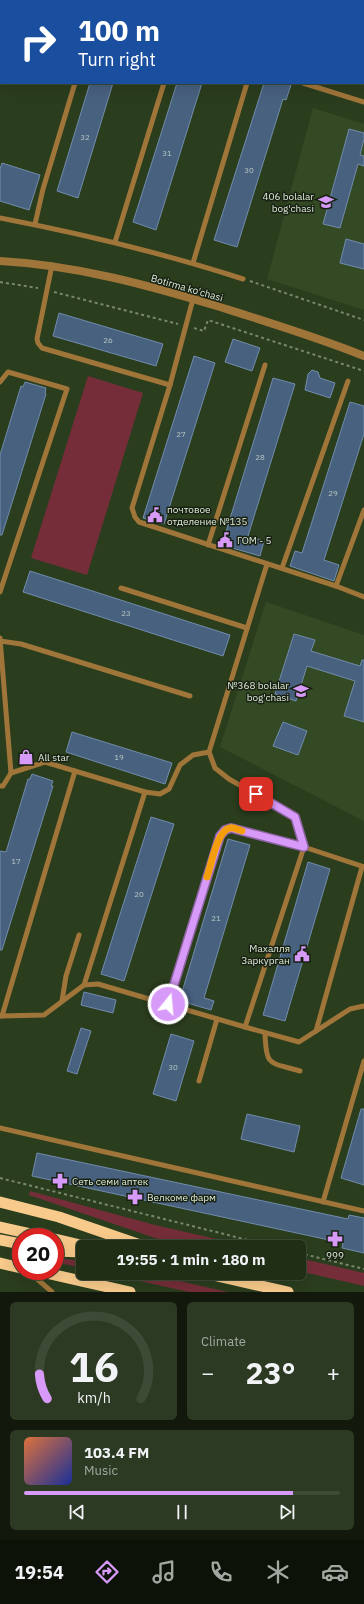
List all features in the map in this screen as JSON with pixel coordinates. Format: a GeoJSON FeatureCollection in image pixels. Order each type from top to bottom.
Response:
{"type":"FeatureCollection","features":[{"type":"Feature","properties":{"kind":"highway"},"geometry":{"type":"LineString","coordinates":[[0,1202],[59,1217],[126,1240]]}},
{"type":"Feature","properties":{"kind":"highway"},"geometry":{"type":"LineString","coordinates":[[0,1227],[12,1230]]}},
{"type":"Feature","properties":{"kind":"highway"},"geometry":{"type":"LineString","coordinates":[[0,1240],[12,1242]]}},
{"type":"Feature","properties":{"kind":"highway"},"geometry":{"type":"LineString","coordinates":[[64,1241],[76,1244]]}},
{"type":"Feature","properties":{"kind":"highway"},"geometry":{"type":"LineString","coordinates":[[64,1251],[76,1252]]}},
{"type":"Feature","properties":{"kind":"highway"},"geometry":{"type":"LineString","coordinates":[[0,1263],[12,1266]]}},
{"type":"Feature","properties":{"kind":"highway"},"geometry":{"type":"LineString","coordinates":[[64,1277],[130,1292]]}},
{"type":"Feature","properties":{"kind":"highway"},"geometry":{"type":"LineString","coordinates":[[234,1280],[288,1292]]}},
{"type":"Feature","properties":{"kind":"highway"},"geometry":{"type":"LineString","coordinates":[[246,1280],[273,1289]]}},
{"type":"Feature","properties":{"kind":"street","name":"Botirma ko'chasi"},"geometry":{"type":"LineString","coordinates":[[0,261],[52,265],[118,279],[193,299],[298,332],[364,356]]}},
{"type":"Feature","properties":{"kind":"lane"},"geometry":{"type":"LineString","coordinates":[[35,224],[43,189],[75,84]]}},
{"type":"Feature","properties":{"kind":"lane"},"geometry":{"type":"LineString","coordinates":[[115,242],[164,84]]}},
{"type":"Feature","properties":{"kind":"lane"},"geometry":{"type":"LineString","coordinates":[[193,263],[247,84]]}},
{"type":"Feature","properties":{"kind":"lane"},"geometry":{"type":"LineString","coordinates":[[306,84],[364,102]]}},
{"type":"Feature","properties":{"kind":"lane"},"geometry":{"type":"LineString","coordinates":[[0,218],[35,224],[115,242],[193,263],[244,279]]}},
{"type":"Feature","properties":{"kind":"lane"},"geometry":{"type":"LineString","coordinates":[[52,265],[37,338],[38,343],[42,348],[170,384]]}},
{"type":"Feature","properties":{"kind":"lane"},"geometry":{"type":"LineString","coordinates":[[193,299],[170,384],[132,508],[135,517],[139,522],[282,568],[364,597]]}},
{"type":"Feature","properties":{"kind":"lane"},"geometry":{"type":"LineString","coordinates":[[208,545],[265,365]]}},
{"type":"Feature","properties":{"kind":"lane"},"geometry":{"type":"LineString","coordinates":[[0,382],[8,372],[68,389],[0,592]]}},
{"type":"Feature","properties":{"kind":"lane"},"geometry":{"type":"LineString","coordinates":[[282,568],[348,381]]}},
{"type":"Feature","properties":{"kind":"lane"},"geometry":{"type":"LineString","coordinates":[[336,586],[364,510]]}},
{"type":"Feature","properties":{"kind":"lane"},"geometry":{"type":"LineString","coordinates":[[245,1027],[304,847],[295,817],[229,779],[215,768],[209,752],[267,564]]}},
{"type":"Feature","properties":{"kind":"lane"},"geometry":{"type":"LineString","coordinates":[[122,588],[247,628]]}},
{"type":"Feature","properties":{"kind":"lane"},"geometry":{"type":"LineString","coordinates":[[0,638],[11,773],[3,786],[0,786]]}},
{"type":"Feature","properties":{"kind":"lane"},"geometry":{"type":"LineString","coordinates":[[0,641],[21,644],[190,696]]}},
{"type":"Feature","properties":{"kind":"lane"},"geometry":{"type":"LineString","coordinates":[[11,773],[45,762],[145,792],[160,794],[169,789],[180,765],[194,755],[209,752]]}},
{"type":"Feature","properties":{"kind":"lane"},"geometry":{"type":"LineString","coordinates":[[75,771],[1,1016],[44,1015],[84,984],[145,792]]}},
{"type":"Feature","properties":{"kind":"lane"},"geometry":{"type":"LineString","coordinates":[[168,1004],[220,836],[225,830],[231,828],[304,847],[363,867],[316,1031]]}},
{"type":"Feature","properties":{"kind":"lane"},"geometry":{"type":"LineString","coordinates":[[62,1001],[66,976],[79,935]]}},
{"type":"Feature","properties":{"kind":"lane"},"geometry":{"type":"LineString","coordinates":[[84,984],[98,984],[299,1042],[350,1009],[364,1006]]}},
{"type":"Feature","properties":{"kind":"lane"},"geometry":{"type":"LineString","coordinates":[[199,1081],[218,1019]]}},
{"type":"Feature","properties":{"kind":"lane"},"geometry":{"type":"LineString","coordinates":[[265,1033],[266,1054],[268,1060],[275,1064],[300,1071]]}},
{"type":"Feature","properties":{"kind":"lane"},"geometry":{"type":"LineString","coordinates":[[323,1202],[364,1061]]}},
{"type":"Feature","properties":{"kind":"lane"},"geometry":{"type":"LineString","coordinates":[[0,1128],[364,1211]]}},
{"type":"Feature","properties":{"kind":"lane"},"geometry":{"type":"LineString","coordinates":[[38,1280],[52,1292]]}},
{"type":"Feature","properties":{"kind":"path"},"geometry":{"type":"LineString","coordinates":[[244,279],[364,320]]}},
{"type":"Feature","properties":{"kind":"path"},"geometry":{"type":"LineString","coordinates":[[0,1178],[248,1240]]}},
{"type":"Feature","properties":{"kind":"path"},"geometry":{"type":"LineString","coordinates":[[306,1255],[364,1269]]}},
{"type":"Feature","properties":{"kind":"shaded area","name":"406 bolalar bog'chasi"},"geometry":{"type":"Polygon","coordinates":[[[313,108],[364,124],[364,310],[267,279],[313,108]]]}},
{"type":"Feature","properties":{"kind":"shaded area"},"geometry":{"type":"Polygon","coordinates":[[[88,376],[143,393],[87,575],[31,558],[88,376]]]}},
{"type":"Feature","properties":{"kind":"shaded area","name":"№368 bolalar bog'chasi"},"geometry":{"type":"Polygon","coordinates":[[[266,602],[364,635],[364,821],[220,747],[266,602]]]}},
{"type":"Feature","properties":{"kind":"shaded area"},"geometry":{"type":"Polygon","coordinates":[[[30,1191],[155,1225],[220,1240],[163,1240],[29,1195],[30,1191]]]}},
{"type":"Feature","properties":{"kind":"shaded area"},"geometry":{"type":"Polygon","coordinates":[[[64,1259],[76,1260],[76,1266],[64,1264],[64,1259]]]}},
{"type":"Feature","properties":{"kind":"shaded area"},"geometry":{"type":"Polygon","coordinates":[[[306,1260],[364,1273],[364,1286],[306,1273],[306,1260]]]}},
{"type":"Feature","properties":{"kind":"shaded area"},"geometry":{"type":"Polygon","coordinates":[[[135,1280],[175,1280],[228,1292],[189,1292],[135,1280]]]}},
{"type":"Feature","properties":{"kind":"building"},"geometry":{"type":"Polygon","coordinates":[[[90,84],[113,84],[78,198],[57,191],[90,84]]]}},
{"type":"Feature","properties":{"kind":"building"},"geometry":{"type":"Polygon","coordinates":[[[177,84],[202,84],[156,230],[133,222],[177,84]]]}},
{"type":"Feature","properties":{"kind":"building"},"geometry":{"type":"Polygon","coordinates":[[[264,84],[291,85],[286,100],[283,99],[237,247],[214,240],[264,84]]]}},
{"type":"Feature","properties":{"kind":"building"},"geometry":{"type":"Polygon","coordinates":[[[349,129],[364,133],[360,155],[364,156],[364,166],[358,164],[340,228],[323,224],[349,129]]]}},
{"type":"Feature","properties":{"kind":"building"},"geometry":{"type":"Polygon","coordinates":[[[2,163],[40,175],[29,210],[0,201],[0,169],[2,163]]]}},
{"type":"Feature","properties":{"kind":"building"},"geometry":{"type":"Polygon","coordinates":[[[346,239],[364,244],[364,269],[340,263],[346,239]]]}},
{"type":"Feature","properties":{"kind":"building"},"geometry":{"type":"Polygon","coordinates":[[[59,313],[163,344],[156,366],[53,336],[59,313]]]}},
{"type":"Feature","properties":{"kind":"building"},"geometry":{"type":"Polygon","coordinates":[[[233,339],[260,348],[252,371],[225,362],[233,339]]]}},
{"type":"Feature","properties":{"kind":"building"},"geometry":{"type":"Polygon","coordinates":[[[194,356],[215,363],[164,524],[143,518],[194,356]]]}},
{"type":"Feature","properties":{"kind":"building"},"geometry":{"type":"Polygon","coordinates":[[[312,370],[318,372],[320,378],[335,383],[330,398],[305,390],[308,374],[312,370]]]}},
{"type":"Feature","properties":{"kind":"building"},"geometry":{"type":"Polygon","coordinates":[[[273,378],[295,384],[248,536],[264,541],[260,556],[222,545],[273,378]]]}},
{"type":"Feature","properties":{"kind":"building"},"geometry":{"type":"Polygon","coordinates":[[[25,382],[46,388],[46,394],[2,535],[0,535],[0,455],[21,386],[23,387],[25,382]]]}},
{"type":"Feature","properties":{"kind":"building"},"geometry":{"type":"Polygon","coordinates":[[[350,402],[364,406],[364,434],[324,560],[339,565],[334,581],[290,566],[295,551],[302,553],[350,402]]]}},
{"type":"Feature","properties":{"kind":"building"},"geometry":{"type":"Polygon","coordinates":[[[30,571],[230,635],[223,656],[23,592],[30,571]]]}},
{"type":"Feature","properties":{"kind":"building"},"geometry":{"type":"Polygon","coordinates":[[[294,634],[315,640],[311,651],[360,666],[362,660],[364,660],[364,722],[344,716],[355,681],[307,666],[296,701],[275,694],[294,634]]]}},
{"type":"Feature","properties":{"kind":"building"},"geometry":{"type":"Polygon","coordinates":[[[283,722],[307,731],[298,755],[273,746],[283,722]]]}},
{"type":"Feature","properties":{"kind":"building"},"geometry":{"type":"Polygon","coordinates":[[[72,732],[172,763],[165,784],[66,752],[72,732]]]}},
{"type":"Feature","properties":{"kind":"building"},"geometry":{"type":"Polygon","coordinates":[[[32,774],[53,781],[51,786],[53,786],[2,950],[0,950],[0,851],[6,852],[28,779],[30,779],[32,774]]]}},
{"type":"Feature","properties":{"kind":"building"},"geometry":{"type":"Polygon","coordinates":[[[151,817],[174,824],[124,981],[101,974],[151,817]]]}},
{"type":"Feature","properties":{"kind":"building"},"geometry":{"type":"Polygon","coordinates":[[[228,839],[250,845],[204,998],[214,1001],[211,1010],[174,999],[177,990],[182,992],[228,839]]]}},
{"type":"Feature","properties":{"kind":"building"},"geometry":{"type":"Polygon","coordinates":[[[308,862],[330,869],[285,1021],[263,1015],[308,862]]]}},
{"type":"Feature","properties":{"kind":"building"},"geometry":{"type":"Polygon","coordinates":[[[84,992],[116,1000],[113,1013],[81,1005],[84,992]]]}},
{"type":"Feature","properties":{"kind":"building"},"geometry":{"type":"Polygon","coordinates":[[[81,1028],[91,1031],[77,1074],[67,1071],[81,1028]]]}},
{"type":"Feature","properties":{"kind":"building"},"geometry":{"type":"Polygon","coordinates":[[[171,1034],[194,1041],[176,1101],[153,1094],[171,1034]]]}},
{"type":"Feature","properties":{"kind":"building"},"geometry":{"type":"Polygon","coordinates":[[[361,1109],[364,1109],[364,1185],[341,1178],[361,1109]]]}},
{"type":"Feature","properties":{"kind":"building"},"geometry":{"type":"Polygon","coordinates":[[[247,1114],[300,1126],[294,1152],[241,1139],[247,1114]]]}},
{"type":"Feature","properties":{"kind":"building"},"geometry":{"type":"Polygon","coordinates":[[[37,1153],[348,1219],[349,1215],[364,1218],[364,1253],[342,1248],[343,1243],[32,1176],[37,1153]]]}},
{"type":"Feature","properties":{"kind":"slow traffic"},"geometry":{"type":"LineString","coordinates":[[207,877],[220,836],[225,830],[231,828],[242,831]]}},
{"type":"Feature","properties":{"kind":"place","name":"406 bolalar bog'chasi"},"geometry":{"type":"Point","coordinates":[326,202]}},
{"type":"Feature","properties":{"kind":"place","name":"почтовое отделение №135"},"geometry":{"type":"Point","coordinates":[155,515]}},
{"type":"Feature","properties":{"kind":"place","name":"ГОМ - 5"},"geometry":{"type":"Point","coordinates":[225,540]}},
{"type":"Feature","properties":{"kind":"place","name":"№368 bolalar bog'chasi"},"geometry":{"type":"Point","coordinates":[301,691]}},
{"type":"Feature","properties":{"kind":"place","name":"All star"},"geometry":{"type":"Point","coordinates":[26,757]}},
{"type":"Feature","properties":{"kind":"place","name":"Махалля Заркурган"},"geometry":{"type":"Point","coordinates":[302,954]}},
{"type":"Feature","properties":{"kind":"place","name":"Сеть семи аптек"},"geometry":{"type":"Point","coordinates":[60,1181]}},
{"type":"Feature","properties":{"kind":"place","name":"Велкоме фарм"},"geometry":{"type":"Point","coordinates":[135,1197]}},
{"type":"Feature","properties":{"kind":"place","name":"999"},"geometry":{"type":"Point","coordinates":[335,1239]}},
{"type":"Feature","properties":{"kind":"route"},"geometry":{"type":"LineString","coordinates":[[168,1004],[220,836],[225,830],[231,828],[304,847],[295,817],[256,794]]}}]}
